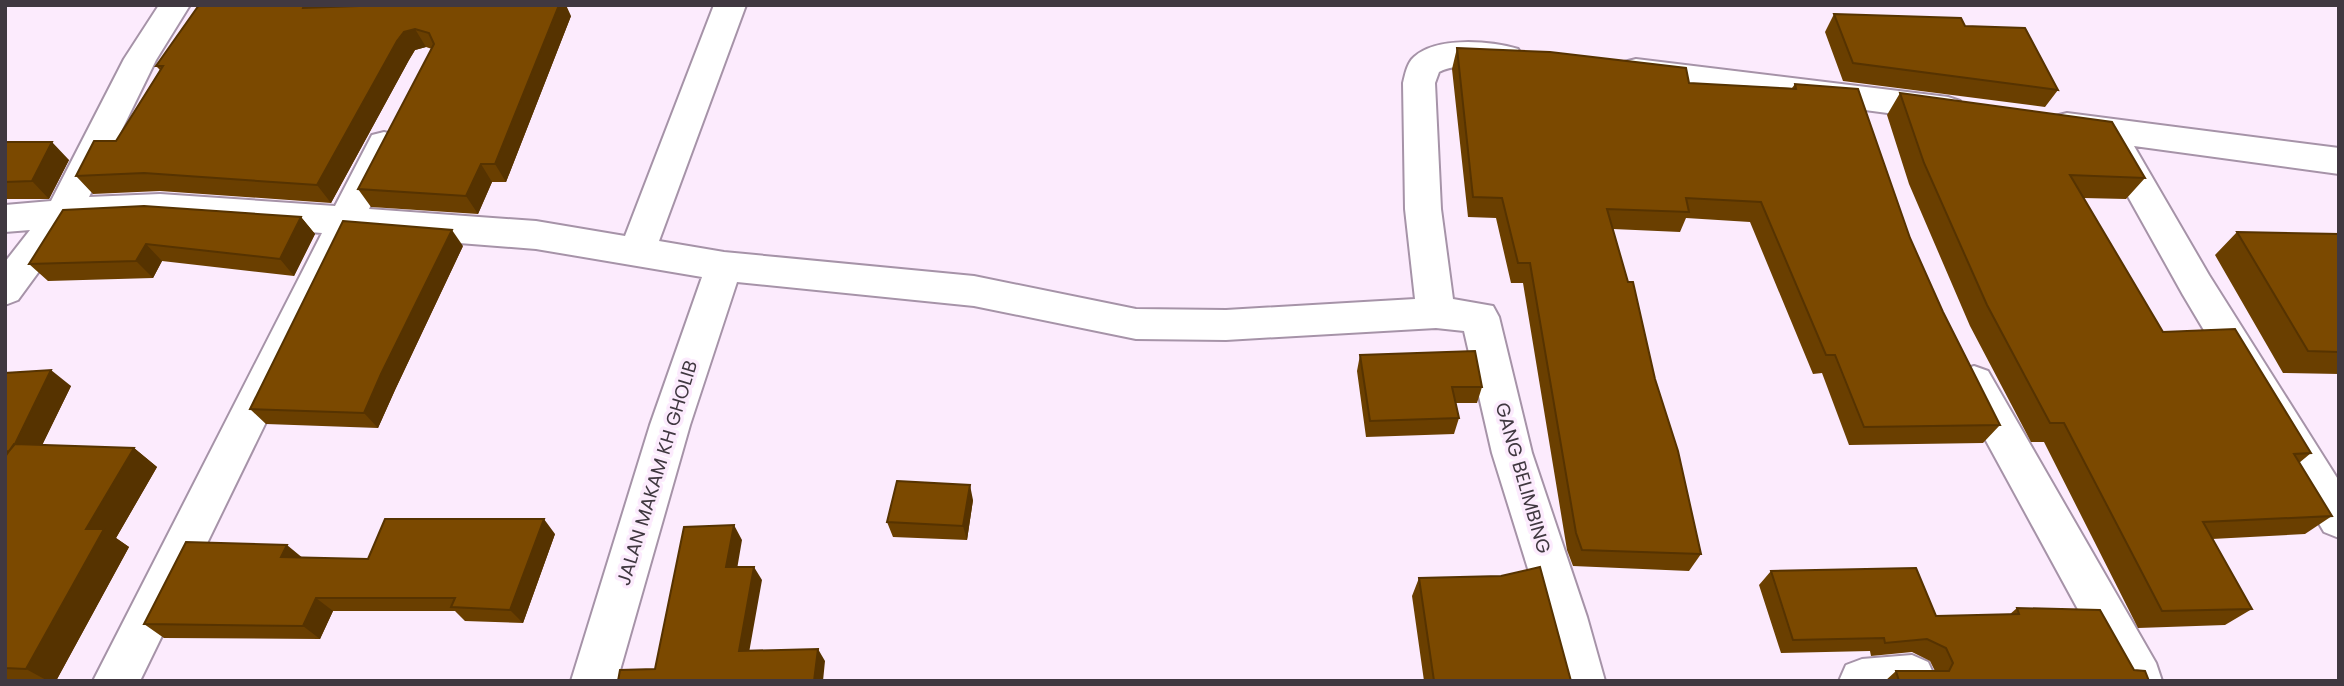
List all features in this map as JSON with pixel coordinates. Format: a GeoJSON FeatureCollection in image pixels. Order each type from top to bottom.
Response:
{"type":"FeatureCollection","features":[{"type":"Feature","properties":{"kind":"street"},"geometry":{"type":"LineString","coordinates":[[5,290],[64,211],[140,59],[176,5]]}},
{"type":"Feature","properties":{"kind":"street"},"geometry":{"type":"LineString","coordinates":[[637,251],[730,5]]}},
{"type":"Feature","properties":{"kind":"street"},"geometry":{"type":"LineString","coordinates":[[5,219],[64,211],[160,207],[536,235],[724,266],[974,291],[1136,324],[1226,325],[1436,313],[1423,209],[1419,83],[1425,65],[1446,55],[1544,59]]}},
{"type":"Feature","properties":{"kind":"street"},"geometry":{"type":"LineString","coordinates":[[1607,66],[1867,115],[1984,114]]}},
{"type":"Feature","properties":{"kind":"street"},"geometry":{"type":"LineString","coordinates":[[116,681],[343,220],[401,110]]}},
{"type":"Feature","properties":{"kind":"street"},"geometry":{"type":"LineString","coordinates":[[2039,121],[2339,161]]}},
{"type":"Feature","properties":{"kind":"street"},"geometry":{"type":"LineString","coordinates":[[2107,130],[2196,285],[2339,519]]}},
{"type":"Feature","properties":{"kind":"street","name":"JALAN MAKAM KH GHOLIB"},"geometry":{"type":"LineString","coordinates":[[594,681],[670,425],[724,266]]}},
{"type":"Feature","properties":{"kind":"street","name":"GANG BELIMBING"},"geometry":{"type":"LineString","coordinates":[[1436,313],[1480,317],[1512,453],[1565,617],[1582,681]]}},
{"type":"Feature","properties":{"kind":"street"},"geometry":{"type":"LineString","coordinates":[[1961,353],[1982,401],[2140,678]]}},
{"type":"Feature","properties":{"kind":"street"},"geometry":{"type":"LineString","coordinates":[[1862,681],[1912,677]]}},
{"type":"Feature","properties":{"kind":"building"},"geometry":{"type":"Polygon","coordinates":[[[199,5],[304,5],[303,8],[559,5],[495,164],[481,164],[466,196],[358,189],[434,44],[429,33],[415,29],[404,32],[397,41],[317,185],[144,173],[76,176],[94,141],[116,141],[163,66],[156,66],[199,5]]]}},
{"type":"Feature","properties":{"kind":"building"},"geometry":{"type":"Polygon","coordinates":[[[1834,14],[1961,18],[1965,26],[2025,28],[2058,90],[1853,63],[1834,14]]]}},
{"type":"Feature","properties":{"kind":"building"},"geometry":{"type":"Polygon","coordinates":[[[1457,48],[1550,52],[1686,68],[1689,83],[1796,89],[1795,84],[1858,89],[1910,238],[1943,312],[2000,425],[1864,427],[1835,355],[1826,355],[1761,202],[1686,198],[1689,212],[1607,209],[1628,282],[1633,282],[1655,379],[1678,451],[1701,554],[1582,550],[1576,533],[1530,263],[1518,263],[1502,198],[1473,197],[1457,48]]]}},
{"type":"Feature","properties":{"kind":"building"},"geometry":{"type":"Polygon","coordinates":[[[1900,93],[2112,122],[2145,178],[2070,175],[2163,332],[2235,329],[2311,453],[2294,454],[2332,516],[2203,522],[2252,609],[2162,611],[2064,423],[2050,423],[1987,305],[1924,163],[1900,93]]]}},
{"type":"Feature","properties":{"kind":"building"},"geometry":{"type":"Polygon","coordinates":[[[5,142],[52,142],[32,181],[5,182],[5,142]]]}},
{"type":"Feature","properties":{"kind":"building"},"geometry":{"type":"Polygon","coordinates":[[[144,206],[301,217],[280,259],[146,244],[136,261],[29,264],[63,210],[144,206]]]}},
{"type":"Feature","properties":{"kind":"building"},"geometry":{"type":"Polygon","coordinates":[[[343,221],[452,230],[364,413],[250,409],[343,221]]]}},
{"type":"Feature","properties":{"kind":"building"},"geometry":{"type":"Polygon","coordinates":[[[2237,232],[2339,234],[2339,352],[2308,351],[2237,232]]]}},
{"type":"Feature","properties":{"kind":"building"},"geometry":{"type":"Polygon","coordinates":[[[1475,351],[1482,387],[1452,387],[1459,418],[1370,421],[1360,355],[1475,351]]]}},
{"type":"Feature","properties":{"kind":"building"},"geometry":{"type":"Polygon","coordinates":[[[51,370],[15,444],[5,452],[5,373],[51,370]]]}},
{"type":"Feature","properties":{"kind":"building"},"geometry":{"type":"Polygon","coordinates":[[[14,444],[134,448],[86,529],[104,529],[26,669],[5,668],[5,457],[14,444]]]}},
{"type":"Feature","properties":{"kind":"building"},"geometry":{"type":"Polygon","coordinates":[[[897,481],[970,485],[963,526],[887,522],[897,481]]]}},
{"type":"Feature","properties":{"kind":"building"},"geometry":{"type":"Polygon","coordinates":[[[385,519],[544,519],[510,610],[451,607],[455,598],[316,598],[303,626],[144,624],[186,542],[287,545],[281,557],[368,559],[385,519]]]}},
{"type":"Feature","properties":{"kind":"building"},"geometry":{"type":"Polygon","coordinates":[[[734,525],[726,567],[754,567],[739,651],[818,649],[814,681],[618,681],[620,670],[655,669],[684,527],[734,525]]]}},
{"type":"Feature","properties":{"kind":"building"},"geometry":{"type":"Polygon","coordinates":[[[1540,567],[1571,681],[1434,681],[1419,578],[1501,576],[1540,567]]]}},
{"type":"Feature","properties":{"kind":"building"},"geometry":{"type":"Polygon","coordinates":[[[1916,568],[1936,616],[2019,614],[2017,608],[2100,610],[2134,670],[2145,671],[2149,681],[1899,681],[1896,671],[1949,671],[1953,663],[1946,648],[1927,639],[1885,643],[1884,638],[1793,640],[1771,571],[1916,568]]]}}]}
